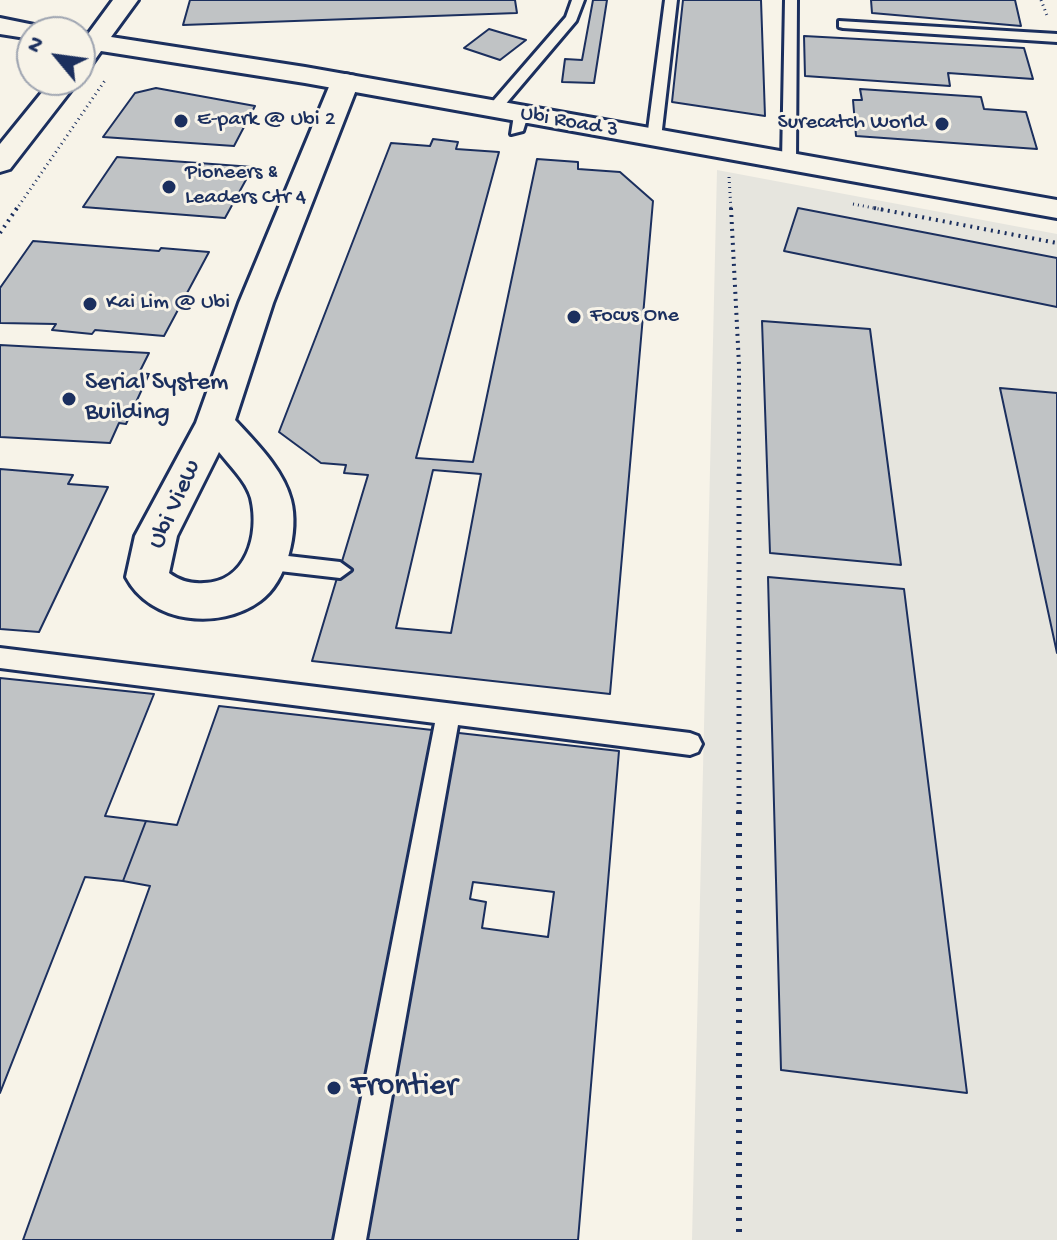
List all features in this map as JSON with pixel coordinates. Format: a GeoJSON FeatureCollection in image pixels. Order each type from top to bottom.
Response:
{"type":"FeatureCollection","features":[{"type":"Feature","properties":{"kind":"street"},"geometry":{"type":"LineString","coordinates":[[96,35],[126,0]]}},
{"type":"Feature","properties":{"kind":"street","name":"Ubi Road 3"},"geometry":{"type":"LineString","coordinates":[[96,49],[345,82],[510,119],[654,138],[1057,209]]}},
{"type":"Feature","properties":{"kind":"street","name":"Ubi View"},"geometry":{"type":"LineString","coordinates":[[215,423],[243,455],[269,493],[274,528],[256,579],[238,592],[210,601],[175,599],[153,587],[147,577],[156,536],[215,423],[256,303],[345,82]]}},
{"type":"Feature","properties":{"kind":"street"},"geometry":{"type":"LineString","coordinates":[[0,163],[9,139],[51,96]]}},
{"type":"Feature","properties":{"kind":"lane"},"geometry":{"type":"LineString","coordinates":[[510,119],[572,18],[578,0]]}},
{"type":"Feature","properties":{"kind":"lane"},"geometry":{"type":"LineString","coordinates":[[654,138],[671,0]]}},
{"type":"Feature","properties":{"kind":"lane"},"geometry":{"type":"LineString","coordinates":[[789,162],[791,0]]}},
{"type":"Feature","properties":{"kind":"lane"},"geometry":{"type":"LineString","coordinates":[[843,24],[1057,38]]}},
{"type":"Feature","properties":{"kind":"lane"},"geometry":{"type":"LineString","coordinates":[[262,561],[340,570]]}},
{"type":"Feature","properties":{"kind":"lane"},"geometry":{"type":"LineString","coordinates":[[0,658],[690,744]]}},
{"type":"Feature","properties":{"kind":"lane"},"geometry":{"type":"LineString","coordinates":[[350,1240],[448,714]]}},
{"type":"Feature","properties":{"kind":"path"},"geometry":{"type":"LineString","coordinates":[[0,233],[113,68]]}},
{"type":"Feature","properties":{"kind":"path"},"geometry":{"type":"LineString","coordinates":[[728,168],[739,365],[739,1240]]}},
{"type":"Feature","properties":{"kind":"path"},"geometry":{"type":"LineString","coordinates":[[853,204],[1057,243]]}},
{"type":"Feature","properties":{"kind":"shaded area"},"geometry":{"type":"Polygon","coordinates":[[[717,170],[1057,234],[1057,1240],[692,1240],[717,170]]]}},
{"type":"Feature","properties":{"kind":"building"},"geometry":{"type":"Polygon","coordinates":[[[190,0],[515,0],[517,13],[183,25],[190,0]]]}},
{"type":"Feature","properties":{"kind":"building"},"geometry":{"type":"Polygon","coordinates":[[[593,0],[607,0],[594,83],[562,82],[565,59],[582,60],[593,0]]]}},
{"type":"Feature","properties":{"kind":"building"},"geometry":{"type":"Polygon","coordinates":[[[683,0],[761,0],[765,116],[672,102],[683,0]]]}},
{"type":"Feature","properties":{"kind":"building"},"geometry":{"type":"Polygon","coordinates":[[[871,0],[1015,0],[1021,26],[872,13],[871,0]]]}},
{"type":"Feature","properties":{"kind":"building"},"geometry":{"type":"Polygon","coordinates":[[[489,29],[526,40],[500,60],[464,48],[489,29]]]}},
{"type":"Feature","properties":{"kind":"building"},"geometry":{"type":"Polygon","coordinates":[[[804,36],[1024,48],[1033,79],[948,73],[950,86],[805,76],[804,36]]]}},
{"type":"Feature","properties":{"kind":"building","name":"E-park @ Ubi 2"},"geometry":{"type":"Polygon","coordinates":[[[156,88],[255,106],[234,146],[103,137],[135,93],[156,88]]]}},
{"type":"Feature","properties":{"kind":"building","name":"Surecatch World"},"geometry":{"type":"Polygon","coordinates":[[[860,89],[981,97],[984,109],[1026,112],[1037,149],[856,136],[853,100],[862,100],[860,89]]]}},
{"type":"Feature","properties":{"kind":"building","name":"Focus One"},"geometry":{"type":"Polygon","coordinates":[[[433,139],[458,142],[456,149],[499,152],[416,458],[473,462],[537,159],[578,162],[578,169],[620,172],[653,201],[610,694],[312,661],[368,475],[344,473],[346,465],[321,463],[279,432],[391,143],[430,146],[433,139]],[[433,470],[396,628],[451,633],[481,474],[433,470]]]}},
{"type":"Feature","properties":{"kind":"building","name":"Pioneers & Leaders Ctr 4"},"geometry":{"type":"Polygon","coordinates":[[[117,157],[253,167],[225,218],[83,207],[117,157]]]}},
{"type":"Feature","properties":{"kind":"building"},"geometry":{"type":"Polygon","coordinates":[[[798,208],[1057,258],[1057,307],[784,251],[798,208]]]}},
{"type":"Feature","properties":{"kind":"building","name":"Kai Lim @ Ubi"},"geometry":{"type":"Polygon","coordinates":[[[33,241],[209,252],[164,336],[95,330],[92,334],[52,330],[56,324],[0,323],[0,288],[33,241]]]}},
{"type":"Feature","properties":{"kind":"building"},"geometry":{"type":"Polygon","coordinates":[[[762,321],[870,329],[901,565],[770,553],[762,321]]]}},
{"type":"Feature","properties":{"kind":"building","name":"Serial System Building"},"geometry":{"type":"Polygon","coordinates":[[[0,345],[149,353],[139,373],[149,374],[126,424],[119,423],[110,443],[0,437],[0,345]]]}},
{"type":"Feature","properties":{"kind":"building"},"geometry":{"type":"Polygon","coordinates":[[[1000,388],[1057,393],[1057,653],[1000,388]]]}},
{"type":"Feature","properties":{"kind":"building"},"geometry":{"type":"Polygon","coordinates":[[[0,469],[73,475],[68,484],[108,487],[39,632],[0,629],[0,469]]]}},
{"type":"Feature","properties":{"kind":"building"},"geometry":{"type":"Polygon","coordinates":[[[768,577],[904,589],[967,1093],[781,1070],[768,577]]]}},
{"type":"Feature","properties":{"kind":"building"},"geometry":{"type":"Polygon","coordinates":[[[0,678],[154,694],[105,816],[146,821],[123,881],[85,877],[0,1093],[0,678]]]}},
{"type":"Feature","properties":{"kind":"building","name":"Frontier"},"geometry":{"type":"Polygon","coordinates":[[[219,706],[619,751],[578,1240],[23,1240],[150,886],[123,881],[146,821],[177,825],[219,706]],[[473,882],[470,899],[486,902],[482,928],[548,937],[554,892],[473,882]]]}},
{"type":"Feature","properties":{"kind":"place","name":"E-park @ Ubi 2"},"geometry":{"type":"Point","coordinates":[181,121]}},
{"type":"Feature","properties":{"kind":"place","name":"Surecatch World"},"geometry":{"type":"Point","coordinates":[942,124]}},
{"type":"Feature","properties":{"kind":"place","name":"Pioneers & Leaders Ctr 4"},"geometry":{"type":"Point","coordinates":[169,187]}},
{"type":"Feature","properties":{"kind":"place","name":"Kai Lim @ Ubi"},"geometry":{"type":"Point","coordinates":[90,304]}},
{"type":"Feature","properties":{"kind":"place","name":"Focus One"},"geometry":{"type":"Point","coordinates":[574,317]}},
{"type":"Feature","properties":{"kind":"place","name":"Serial System Building"},"geometry":{"type":"Point","coordinates":[69,399]}},
{"type":"Feature","properties":{"kind":"place","name":"Frontier"},"geometry":{"type":"Point","coordinates":[334,1088]}}]}
